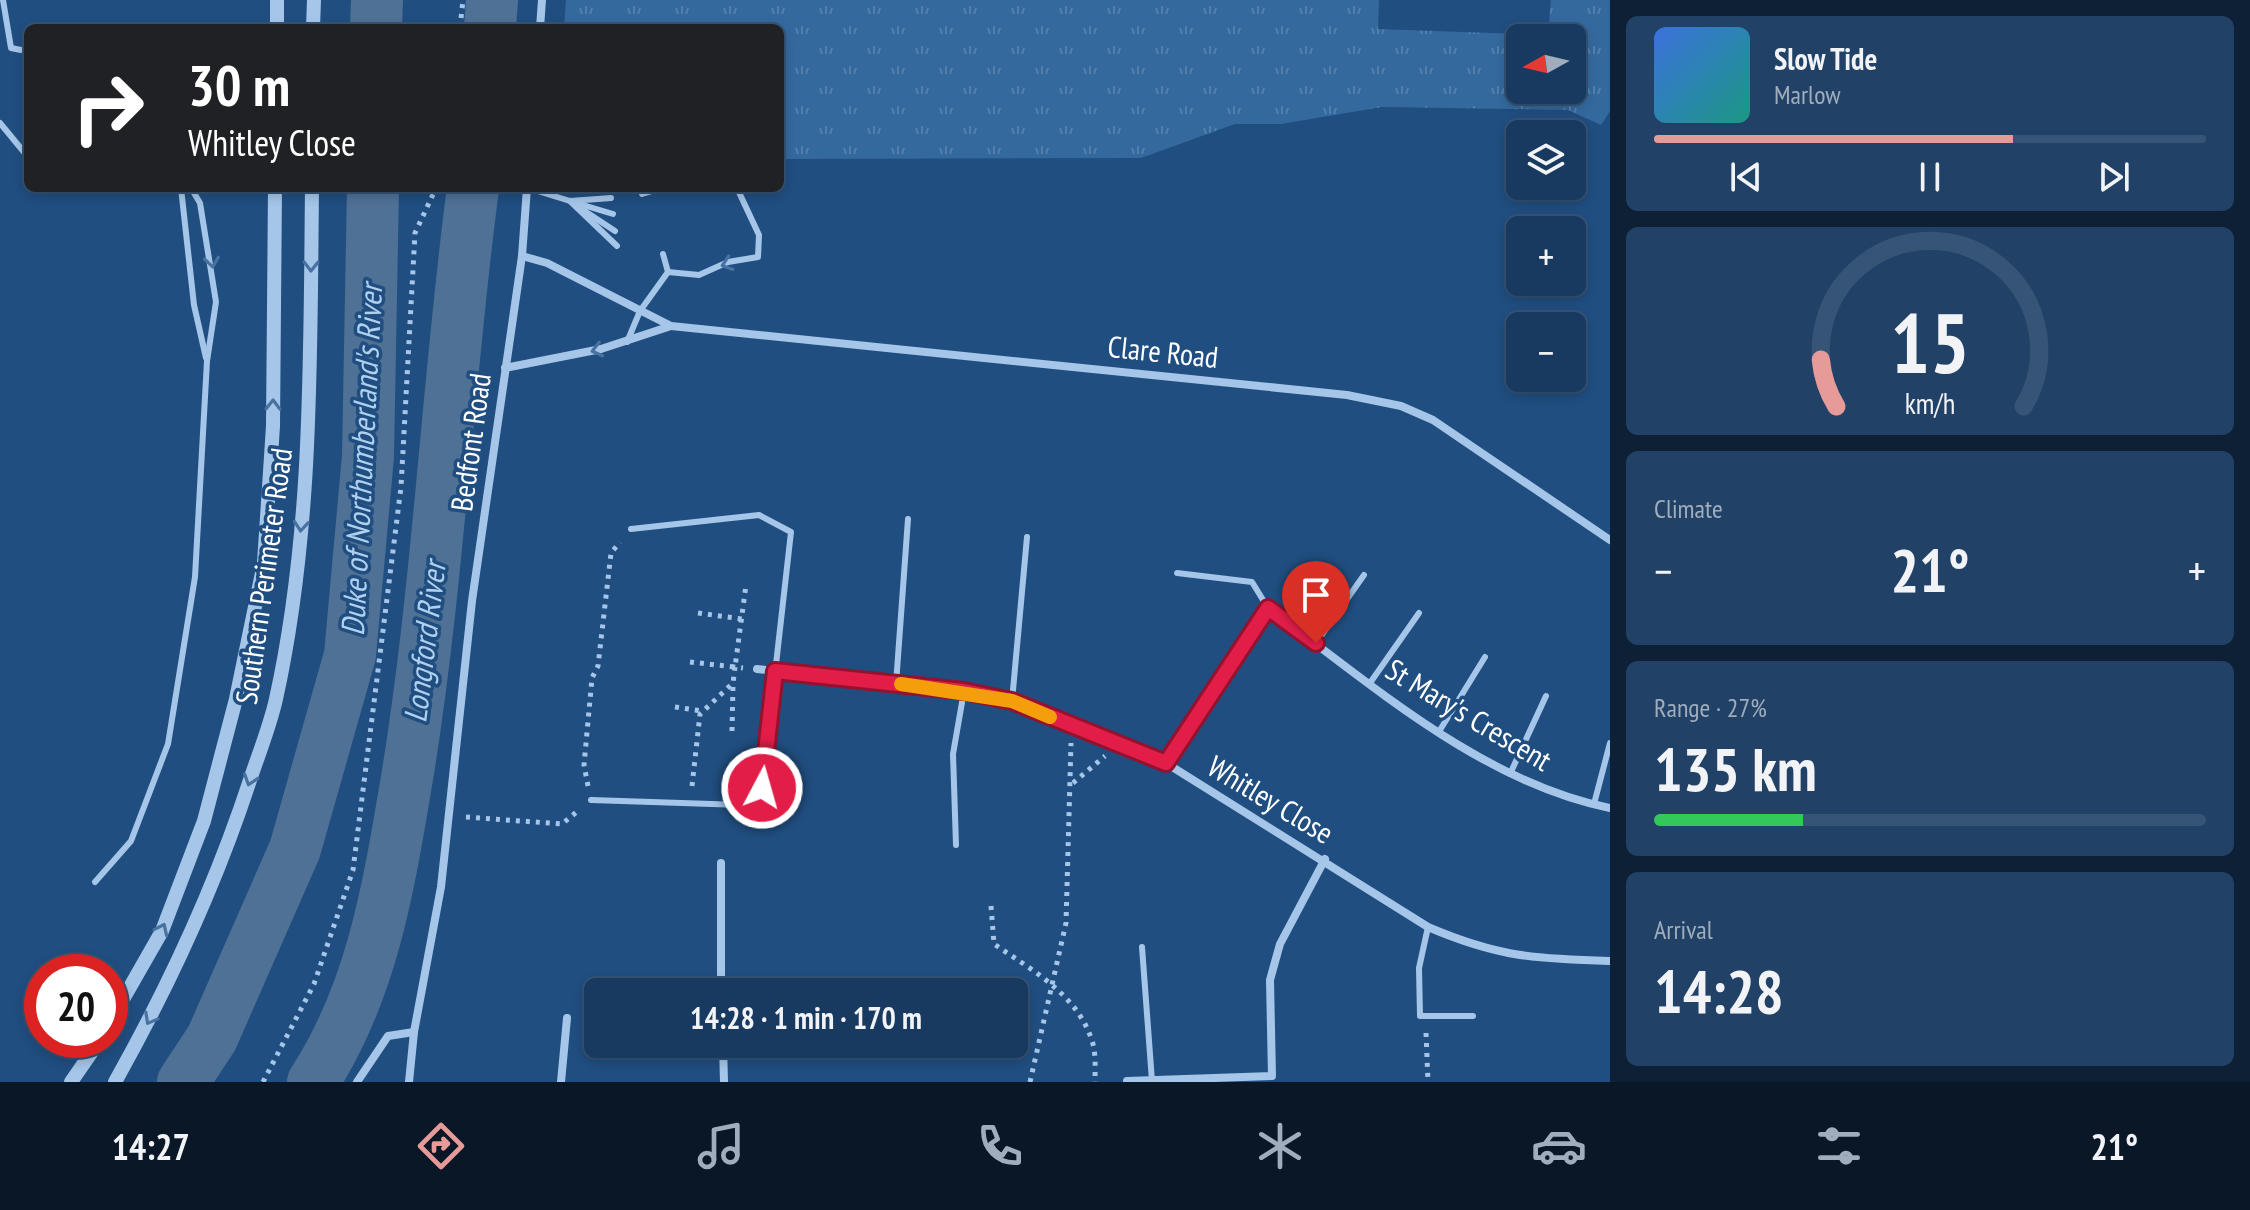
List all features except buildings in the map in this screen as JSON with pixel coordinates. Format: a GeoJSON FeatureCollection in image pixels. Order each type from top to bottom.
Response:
{"type":"FeatureCollection","features":[{"type":"Feature","properties":{"kind":"street"},"geometry":{"type":"LineString","coordinates":[[277,0],[277,24]]}},
{"type":"Feature","properties":{"kind":"street"},"geometry":{"type":"LineString","coordinates":[[313,24],[314,0]]}},
{"type":"Feature","properties":{"kind":"street"},"geometry":{"type":"LineString","coordinates":[[540,24],[542,0]]}},
{"type":"Feature","properties":{"kind":"street","name":"Southern Perimeter Road"},"geometry":{"type":"LineString","coordinates":[[128,990],[162,931],[204,821],[236,699],[261,578],[273,426],[275,192]]}},
{"type":"Feature","properties":{"kind":"street","name":"Southern Perimeter Road"},"geometry":{"type":"LineString","coordinates":[[115,1082],[175,970],[232,833],[276,701],[296,571],[309,439],[312,192]]}},
{"type":"Feature","properties":{"kind":"street","name":"Bedfont Road"},"geometry":{"type":"LineString","coordinates":[[409,1082],[414,1032],[441,887],[465,658],[522,256],[528,192]]}},
{"type":"Feature","properties":{"kind":"street","name":"Clare Road"},"geometry":{"type":"LineString","coordinates":[[522,256],[547,263],[671,326],[1334,393],[1401,406],[1459,434],[1610,540]]}},
{"type":"Feature","properties":{"kind":"street","name":"Clare Road"},"geometry":{"type":"LineString","coordinates":[[505,368],[627,342],[671,326]]}},
{"type":"Feature","properties":{"kind":"street"},"geometry":{"type":"LineString","coordinates":[[1166,763],[1268,608]]}},
{"type":"Feature","properties":{"kind":"street","name":"St Mary's Crescent"},"geometry":{"type":"LineString","coordinates":[[1268,608],[1370,683],[1510,774],[1563,797],[1610,808]]}},
{"type":"Feature","properties":{"kind":"street","name":"Whitley Close"},"geometry":{"type":"LineString","coordinates":[[757,669],[964,691],[1012,701],[1166,763],[1325,859],[1428,927],[1491,951],[1527,959],[1610,961]]}},
{"type":"Feature","properties":{"kind":"street"},"geometry":{"type":"LineString","coordinates":[[1127,1081],[1272,1079],[1270,980],[1280,944],[1325,859]]}},
{"type":"Feature","properties":{"kind":"street"},"geometry":{"type":"LineString","coordinates":[[721,863],[721,978]]}},
{"type":"Feature","properties":{"kind":"street"},"geometry":{"type":"LineString","coordinates":[[561,1082],[567,1018]]}},
{"type":"Feature","properties":{"kind":"street"},"geometry":{"type":"LineString","coordinates":[[357,1082],[388,1036],[414,1032]]}},
{"type":"Feature","properties":{"kind":"street"},"geometry":{"type":"LineString","coordinates":[[71,1082],[88,1058]]}},
{"type":"Feature","properties":{"kind":"street"},"geometry":{"type":"LineString","coordinates":[[723,1058],[724,1082]]}},
{"type":"Feature","properties":{"kind":"lane"},"geometry":{"type":"LineString","coordinates":[[3,0],[11,48],[21,50]]}},
{"type":"Feature","properties":{"kind":"lane"},"geometry":{"type":"LineString","coordinates":[[0,123],[24,152]]}},
{"type":"Feature","properties":{"kind":"lane"},"geometry":{"type":"LineString","coordinates":[[181,192],[194,305],[207,361]]}},
{"type":"Feature","properties":{"kind":"lane"},"geometry":{"type":"LineString","coordinates":[[95,882],[131,841],[168,744],[195,577],[207,361],[216,302],[200,203],[193,192]]}},
{"type":"Feature","properties":{"kind":"lane"},"geometry":{"type":"LineString","coordinates":[[541,192],[613,214]]}},
{"type":"Feature","properties":{"kind":"lane"},"geometry":{"type":"LineString","coordinates":[[642,194],[649,192]]}},
{"type":"Feature","properties":{"kind":"lane"},"geometry":{"type":"LineString","coordinates":[[668,272],[699,275],[728,262],[758,257],[759,235],[739,192]]}},
{"type":"Feature","properties":{"kind":"lane"},"geometry":{"type":"LineString","coordinates":[[570,201],[611,198]]}},
{"type":"Feature","properties":{"kind":"lane"},"geometry":{"type":"LineString","coordinates":[[570,201],[615,231]]}},
{"type":"Feature","properties":{"kind":"lane"},"geometry":{"type":"LineString","coordinates":[[570,201],[617,246]]}},
{"type":"Feature","properties":{"kind":"lane"},"geometry":{"type":"LineString","coordinates":[[663,254],[668,272]]}},
{"type":"Feature","properties":{"kind":"lane"},"geometry":{"type":"LineString","coordinates":[[627,342],[640,311],[668,272]]}},
{"type":"Feature","properties":{"kind":"lane"},"geometry":{"type":"LineString","coordinates":[[591,800],[742,805],[762,788],[791,532],[759,515],[631,529]]}},
{"type":"Feature","properties":{"kind":"lane"},"geometry":{"type":"LineString","coordinates":[[896,684],[908,519]]}},
{"type":"Feature","properties":{"kind":"lane"},"geometry":{"type":"LineString","coordinates":[[1012,701],[1027,537]]}},
{"type":"Feature","properties":{"kind":"lane"},"geometry":{"type":"LineString","coordinates":[[1177,573],[1252,582],[1268,608]]}},
{"type":"Feature","properties":{"kind":"lane"},"geometry":{"type":"LineString","coordinates":[[1316,643],[1364,575]]}},
{"type":"Feature","properties":{"kind":"lane"},"geometry":{"type":"LineString","coordinates":[[1370,683],[1419,613]]}},
{"type":"Feature","properties":{"kind":"lane"},"geometry":{"type":"LineString","coordinates":[[1440,730],[1485,657]]}},
{"type":"Feature","properties":{"kind":"lane"},"geometry":{"type":"LineString","coordinates":[[956,845],[953,754],[964,691]]}},
{"type":"Feature","properties":{"kind":"lane"},"geometry":{"type":"LineString","coordinates":[[1510,774],[1546,696]]}},
{"type":"Feature","properties":{"kind":"lane"},"geometry":{"type":"LineString","coordinates":[[1594,804],[1610,743]]}},
{"type":"Feature","properties":{"kind":"lane"},"geometry":{"type":"LineString","coordinates":[[1428,927],[1419,968],[1420,1016],[1473,1016]]}},
{"type":"Feature","properties":{"kind":"lane"},"geometry":{"type":"LineString","coordinates":[[1142,947],[1152,1081]]}},
{"type":"Feature","properties":{"kind":"path"},"geometry":{"type":"LineString","coordinates":[[460,24],[463,0]]}},
{"type":"Feature","properties":{"kind":"path"},"geometry":{"type":"LineString","coordinates":[[263,1082],[314,984],[353,870],[401,487],[415,233],[434,192]]}},
{"type":"Feature","properties":{"kind":"path"},"geometry":{"type":"LineString","coordinates":[[449,815],[562,824],[591,800],[584,765],[592,678],[598,666],[611,553],[631,529]]}},
{"type":"Feature","properties":{"kind":"path"},"geometry":{"type":"LineString","coordinates":[[732,731],[733,683],[746,585]]}},
{"type":"Feature","properties":{"kind":"path"},"geometry":{"type":"LineString","coordinates":[[698,613],[742,619]]}},
{"type":"Feature","properties":{"kind":"path"},"geometry":{"type":"LineString","coordinates":[[690,662],[757,669]]}},
{"type":"Feature","properties":{"kind":"path"},"geometry":{"type":"LineString","coordinates":[[690,803],[703,711],[733,683]]}},
{"type":"Feature","properties":{"kind":"path"},"geometry":{"type":"LineString","coordinates":[[675,707],[703,711]]}},
{"type":"Feature","properties":{"kind":"path"},"geometry":{"type":"LineString","coordinates":[[1030,1082],[1066,923],[1073,784],[1071,726]]}},
{"type":"Feature","properties":{"kind":"path"},"geometry":{"type":"LineString","coordinates":[[1073,784],[1116,743]]}},
{"type":"Feature","properties":{"kind":"path"},"geometry":{"type":"LineString","coordinates":[[991,906],[994,944],[1063,992],[1076,1010],[1093,1045],[1095,1082]]}},
{"type":"Feature","properties":{"kind":"path"},"geometry":{"type":"LineString","coordinates":[[1426,1016],[1428,1082]]}},
{"type":"Feature","properties":{"kind":"green space"},"geometry":{"type":"Polygon","coordinates":[[[566,0],[1379,0],[1378,29],[1506,34],[1506,104],[1586,104],[1586,24],[1549,24],[1551,0],[1610,0],[1610,111],[1601,125],[1568,110],[1382,107],[1281,124],[1235,124],[1141,158],[784,159],[784,24],[564,24],[566,0]]]}},
{"type":"Feature","properties":{"kind":"waterway","name":"Duke of Northumberland's River"},"geometry":{"type":"LineString","coordinates":[[376,24],[377,0]]}},
{"type":"Feature","properties":{"kind":"waterway","name":"Longford River"},"geometry":{"type":"LineString","coordinates":[[490,24],[492,0]]}},
{"type":"Feature","properties":{"kind":"waterway","name":"Duke of Northumberland's River"},"geometry":{"type":"LineString","coordinates":[[183,1082],[212,1038],[295,849],[350,655],[368,456],[373,192]]}},
{"type":"Feature","properties":{"kind":"waterway","name":"Longford River"},"geometry":{"type":"LineString","coordinates":[[313,1082],[334,1047],[364,973],[385,897],[400,818],[427,631],[473,192]]}},
{"type":"Feature","properties":{"kind":"slow traffic"},"geometry":{"type":"LineString","coordinates":[[901,684],[964,691],[1012,701],[1050,717]]}},
{"type":"Feature","properties":{"kind":"route"},"geometry":{"type":"LineString","coordinates":[[762,788],[775,671],[964,691],[1012,701],[1166,763],[1268,608],[1316,643]]}}]}
